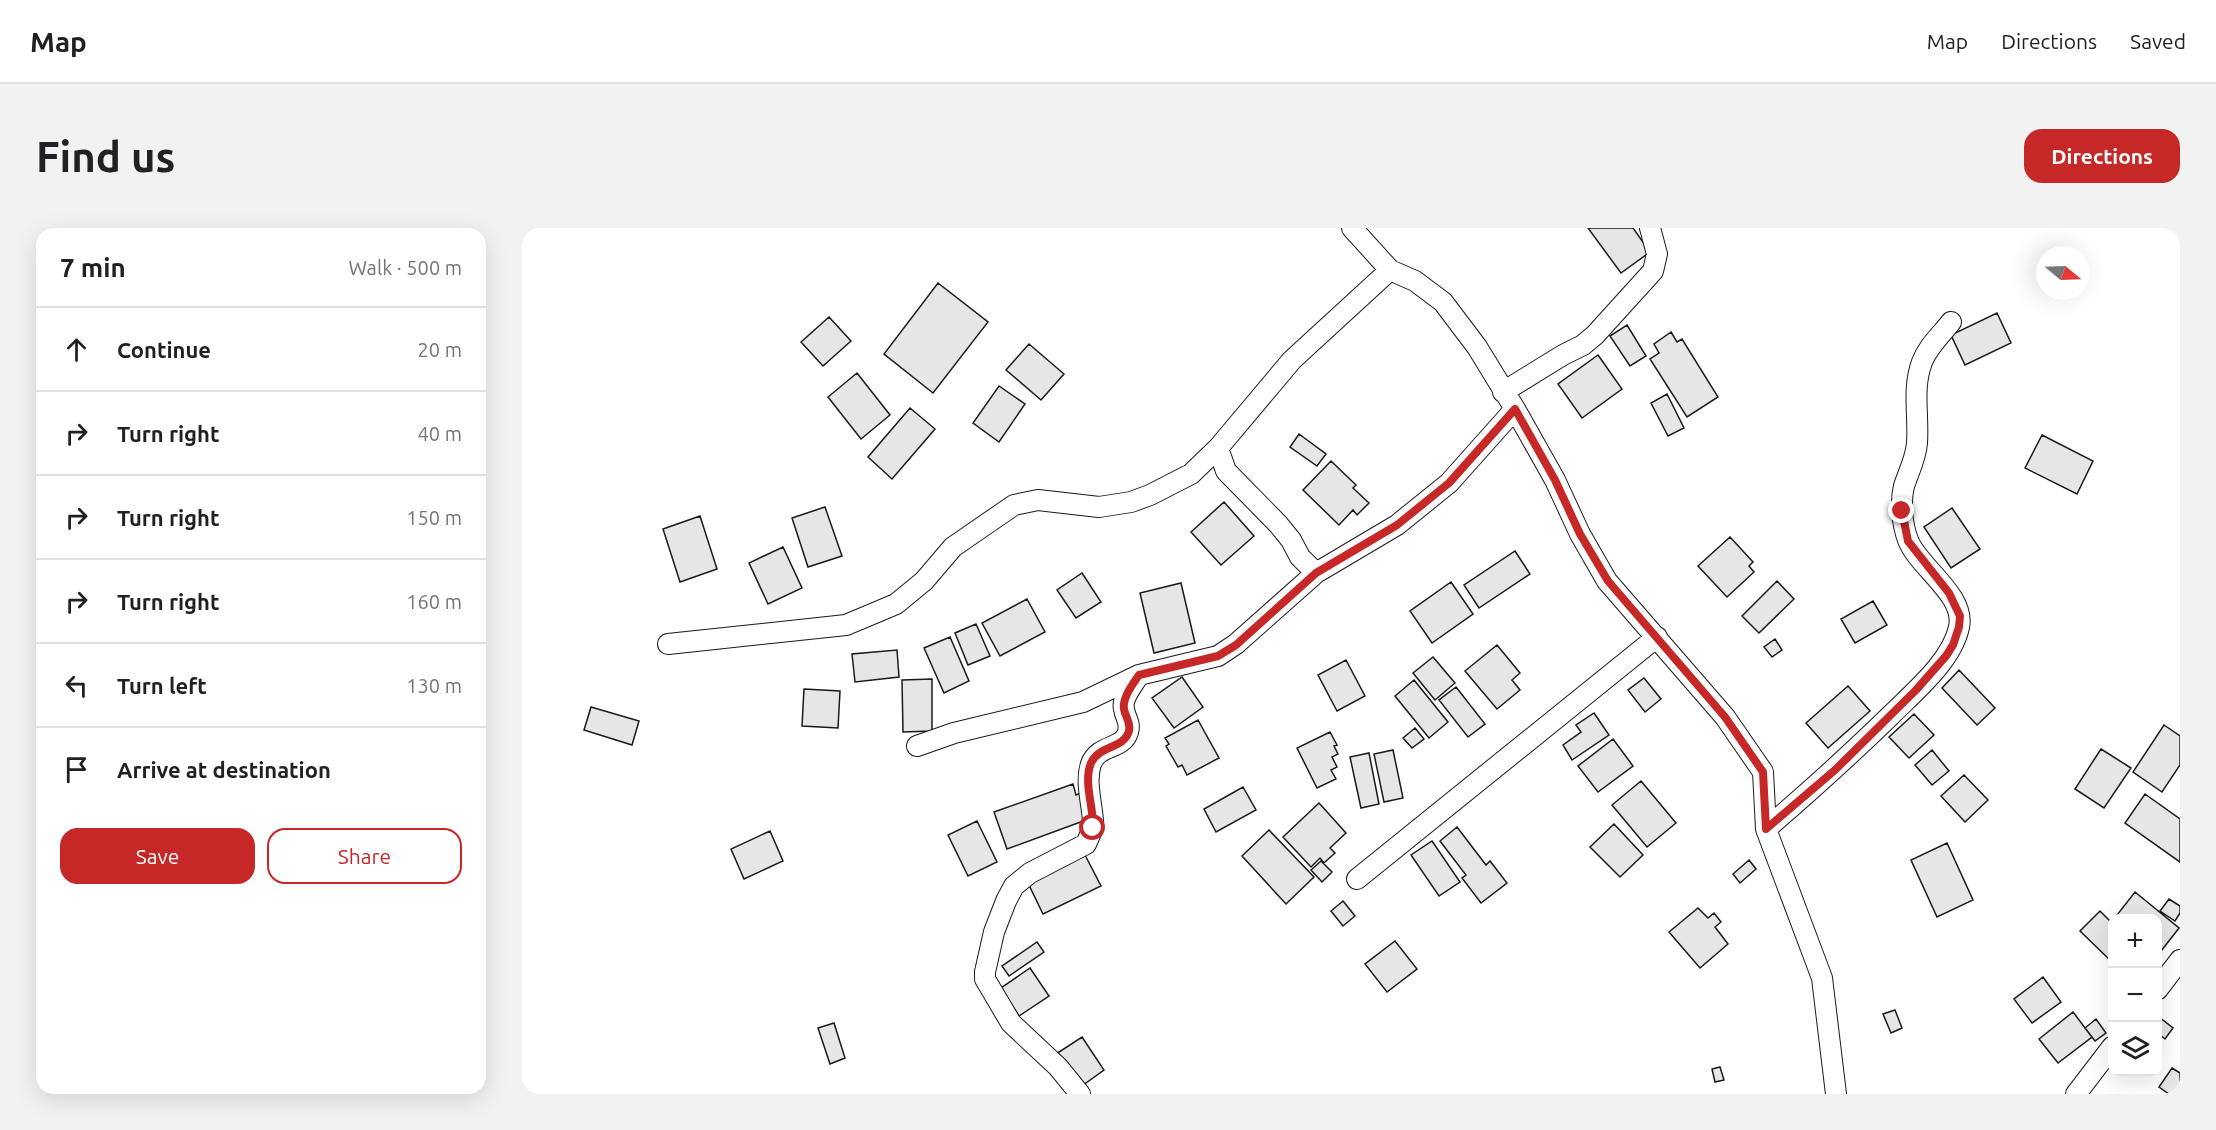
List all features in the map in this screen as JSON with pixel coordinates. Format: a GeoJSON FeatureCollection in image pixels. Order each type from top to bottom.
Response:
{"type":"FeatureCollection","features":[{"type":"Feature","properties":{"kind":"street"},"geometry":{"type":"LineString","coordinates":[[1352,228],[1390,270],[1415,281],[1443,302],[1477,347],[1555,480],[1580,534],[1608,581],[1725,717],[1763,772],[1766,829],[1822,978],[1836,1094]]}},
{"type":"Feature","properties":{"kind":"street"},"geometry":{"type":"LineString","coordinates":[[1503,392],[1583,345],[1595,335],[1653,271],[1656,254],[1650,228]]}},
{"type":"Feature","properties":{"kind":"street"},"geometry":{"type":"LineString","coordinates":[[668,644],[846,625],[896,604],[924,581],[952,547],[1014,505],[1038,500],[1099,507],[1131,502],[1191,474],[1218,448],[1292,360],[1390,270]]}},
{"type":"Feature","properties":{"kind":"street"},"geometry":{"type":"LineString","coordinates":[[1766,829],[1835,770],[1916,690],[1946,656],[1959,627],[1960,616],[1949,593],[1908,541],[1902,511],[1904,488],[1915,456],[1917,441],[1916,379],[1927,351],[1951,322]]}},
{"type":"Feature","properties":{"kind":"street"},"geometry":{"type":"LineString","coordinates":[[916,746],[954,732],[1083,702],[1139,675],[1218,656],[1236,645],[1316,573],[1397,525],[1449,483],[1515,409]]}},
{"type":"Feature","properties":{"kind":"street"},"geometry":{"type":"LineString","coordinates":[[1218,448],[1226,471],[1278,524],[1291,540],[1300,557],[1316,573]]}},
{"type":"Feature","properties":{"kind":"street"},"geometry":{"type":"LineString","coordinates":[[1357,879],[1657,637]]}},
{"type":"Feature","properties":{"kind":"street"},"geometry":{"type":"LineString","coordinates":[[1080,1094],[1058,1066],[1011,1023],[985,979],[985,964],[1002,911],[1014,886],[1030,873],[1086,844],[1093,828],[1089,774],[1091,763],[1097,754],[1124,740],[1128,733],[1130,724],[1124,710],[1124,703],[1139,675]]}},
{"type":"Feature","properties":{"kind":"street"},"geometry":{"type":"LineString","coordinates":[[2162,983],[2180,960]]}},
{"type":"Feature","properties":{"kind":"street"},"geometry":{"type":"LineString","coordinates":[[2076,1094],[2108,1052]]}},
{"type":"Feature","properties":{"kind":"building"},"geometry":{"type":"Polygon","coordinates":[[[1588,228],[1633,228],[1650,252],[1621,273],[1588,228]]]}},
{"type":"Feature","properties":{"kind":"building"},"geometry":{"type":"Polygon","coordinates":[[[938,283],[988,322],[933,393],[884,354],[938,283]]]}},
{"type":"Feature","properties":{"kind":"building"},"geometry":{"type":"Polygon","coordinates":[[[1997,313],[2011,343],[1965,365],[1951,335],[1997,313]]]}},
{"type":"Feature","properties":{"kind":"building"},"geometry":{"type":"Polygon","coordinates":[[[829,317],[851,341],[823,366],[801,342],[829,317]]]}},
{"type":"Feature","properties":{"kind":"building"},"geometry":{"type":"Polygon","coordinates":[[[1627,325],[1646,356],[1630,366],[1610,336],[1627,325]]]}},
{"type":"Feature","properties":{"kind":"building"},"geometry":{"type":"Polygon","coordinates":[[[1671,332],[1677,342],[1682,339],[1718,397],[1687,417],[1650,359],[1659,353],[1654,344],[1671,332]]]}},
{"type":"Feature","properties":{"kind":"building"},"geometry":{"type":"Polygon","coordinates":[[[1029,344],[1064,374],[1041,400],[1006,370],[1029,344]]]}},
{"type":"Feature","properties":{"kind":"building"},"geometry":{"type":"Polygon","coordinates":[[[1598,355],[1622,389],[1582,418],[1558,384],[1598,355]]]}},
{"type":"Feature","properties":{"kind":"building"},"geometry":{"type":"Polygon","coordinates":[[[857,373],[890,415],[861,439],[828,397],[857,373]]]}},
{"type":"Feature","properties":{"kind":"building"},"geometry":{"type":"Polygon","coordinates":[[[999,386],[1025,404],[999,442],[973,423],[999,386]]]}},
{"type":"Feature","properties":{"kind":"building"},"geometry":{"type":"Polygon","coordinates":[[[1667,394],[1684,428],[1668,436],[1651,403],[1667,394]]]}},
{"type":"Feature","properties":{"kind":"building"},"geometry":{"type":"Polygon","coordinates":[[[910,408],[935,429],[892,479],[868,457],[910,408]]]}},
{"type":"Feature","properties":{"kind":"building"},"geometry":{"type":"Polygon","coordinates":[[[1299,434],[1326,454],[1317,466],[1290,447],[1299,434]]]}},
{"type":"Feature","properties":{"kind":"building"},"geometry":{"type":"Polygon","coordinates":[[[2042,435],[2093,461],[2077,494],[2025,468],[2042,435]]]}},
{"type":"Feature","properties":{"kind":"building"},"geometry":{"type":"Polygon","coordinates":[[[1331,461],[1356,485],[1353,488],[1369,503],[1357,515],[1353,510],[1339,525],[1303,490],[1331,461]]]}},
{"type":"Feature","properties":{"kind":"building"},"geometry":{"type":"Polygon","coordinates":[[[1224,502],[1254,536],[1221,565],[1191,532],[1224,502]]]}},
{"type":"Feature","properties":{"kind":"building"},"geometry":{"type":"Polygon","coordinates":[[[825,507],[842,556],[808,567],[792,518],[825,507]]]}},
{"type":"Feature","properties":{"kind":"building"},"geometry":{"type":"Polygon","coordinates":[[[1952,508],[1980,549],[1951,568],[1924,527],[1952,508]]]}},
{"type":"Feature","properties":{"kind":"building"},"geometry":{"type":"Polygon","coordinates":[[[700,516],[717,569],[680,582],[663,529],[700,516]]]}},
{"type":"Feature","properties":{"kind":"building"},"geometry":{"type":"Polygon","coordinates":[[[1730,537],[1753,562],[1749,566],[1754,572],[1727,597],[1698,566],[1730,537]]]}},
{"type":"Feature","properties":{"kind":"building"},"geometry":{"type":"Polygon","coordinates":[[[783,547],[802,588],[768,604],[749,563],[783,547]]]}},
{"type":"Feature","properties":{"kind":"building"},"geometry":{"type":"Polygon","coordinates":[[[1515,551],[1530,574],[1479,608],[1464,585],[1515,551]]]}},
{"type":"Feature","properties":{"kind":"building"},"geometry":{"type":"Polygon","coordinates":[[[1082,573],[1101,602],[1076,618],[1057,590],[1082,573]]]}},
{"type":"Feature","properties":{"kind":"building"},"geometry":{"type":"Polygon","coordinates":[[[1777,581],[1794,599],[1759,633],[1742,616],[1777,581]]]}},
{"type":"Feature","properties":{"kind":"building"},"geometry":{"type":"Polygon","coordinates":[[[1451,582],[1473,614],[1432,643],[1410,611],[1451,582]]]}},
{"type":"Feature","properties":{"kind":"building"},"geometry":{"type":"Polygon","coordinates":[[[1181,583],[1195,643],[1154,653],[1140,593],[1181,583]]]}},
{"type":"Feature","properties":{"kind":"building"},"geometry":{"type":"Polygon","coordinates":[[[1027,599],[1045,632],[1000,656],[982,623],[1027,599]]]}},
{"type":"Feature","properties":{"kind":"building"},"geometry":{"type":"Polygon","coordinates":[[[1873,601],[1887,625],[1855,643],[1841,619],[1873,601]]]}},
{"type":"Feature","properties":{"kind":"building"},"geometry":{"type":"Polygon","coordinates":[[[976,624],[990,656],[968,665],[955,633],[976,624]]]}},
{"type":"Feature","properties":{"kind":"building"},"geometry":{"type":"Polygon","coordinates":[[[950,637],[969,681],[944,693],[924,648],[950,637]]]}},
{"type":"Feature","properties":{"kind":"building"},"geometry":{"type":"Polygon","coordinates":[[[1775,639],[1782,650],[1772,657],[1764,647],[1775,639]]]}},
{"type":"Feature","properties":{"kind":"building"},"geometry":{"type":"Polygon","coordinates":[[[1497,645],[1520,673],[1512,680],[1520,690],[1497,709],[1465,671],[1497,645]]]}},
{"type":"Feature","properties":{"kind":"building"},"geometry":{"type":"Polygon","coordinates":[[[897,650],[899,677],[855,682],[852,654],[897,650]]]}},
{"type":"Feature","properties":{"kind":"building"},"geometry":{"type":"Polygon","coordinates":[[[1433,657],[1455,683],[1435,700],[1413,673],[1433,657]]]}},
{"type":"Feature","properties":{"kind":"building"},"geometry":{"type":"Polygon","coordinates":[[[1346,660],[1365,696],[1337,711],[1318,675],[1346,660]]]}},
{"type":"Feature","properties":{"kind":"building"},"geometry":{"type":"Polygon","coordinates":[[[1959,670],[1995,708],[1977,725],[1942,688],[1959,670]]]}},
{"type":"Feature","properties":{"kind":"building"},"geometry":{"type":"Polygon","coordinates":[[[1182,677],[1203,707],[1174,728],[1152,698],[1182,677]]]}},
{"type":"Feature","properties":{"kind":"building"},"geometry":{"type":"Polygon","coordinates":[[[1644,678],[1661,699],[1645,712],[1628,690],[1644,678]]]}},
{"type":"Feature","properties":{"kind":"building"},"geometry":{"type":"Polygon","coordinates":[[[932,679],[932,731],[903,732],[902,680],[932,679]]]}},
{"type":"Feature","properties":{"kind":"building"},"geometry":{"type":"Polygon","coordinates":[[[1414,680],[1448,722],[1429,738],[1395,696],[1414,680]]]}},
{"type":"Feature","properties":{"kind":"building"},"geometry":{"type":"Polygon","coordinates":[[[1848,686],[1870,711],[1828,748],[1806,723],[1848,686]]]}},
{"type":"Feature","properties":{"kind":"building"},"geometry":{"type":"Polygon","coordinates":[[[1456,687],[1485,724],[1468,737],[1439,700],[1456,687]]]}},
{"type":"Feature","properties":{"kind":"building"},"geometry":{"type":"Polygon","coordinates":[[[804,689],[840,691],[838,728],[802,726],[804,689]]]}},
{"type":"Feature","properties":{"kind":"building"},"geometry":{"type":"Polygon","coordinates":[[[591,707],[639,721],[632,745],[584,730],[591,707]]]}},
{"type":"Feature","properties":{"kind":"building"},"geometry":{"type":"Polygon","coordinates":[[[1594,713],[1609,735],[1572,760],[1563,745],[1581,732],[1576,725],[1594,713]]]}},
{"type":"Feature","properties":{"kind":"building"},"geometry":{"type":"Polygon","coordinates":[[[1914,714],[1934,735],[1909,758],[1889,737],[1914,714]]]}},
{"type":"Feature","properties":{"kind":"building"},"geometry":{"type":"Polygon","coordinates":[[[1198,720],[1219,758],[1187,775],[1182,765],[1178,767],[1166,746],[1169,744],[1165,738],[1198,720]]]}},
{"type":"Feature","properties":{"kind":"building"},"geometry":{"type":"Polygon","coordinates":[[[2164,725],[2180,736],[2180,765],[2162,792],[2133,772],[2164,725]]]}},
{"type":"Feature","properties":{"kind":"building"},"geometry":{"type":"Polygon","coordinates":[[[1415,728],[1424,739],[1412,748],[1403,738],[1415,728]]]}},
{"type":"Feature","properties":{"kind":"building"},"geometry":{"type":"Polygon","coordinates":[[[1330,732],[1337,745],[1334,746],[1338,754],[1332,757],[1337,767],[1331,770],[1336,779],[1317,788],[1297,748],[1330,732]]]}},
{"type":"Feature","properties":{"kind":"building"},"geometry":{"type":"Polygon","coordinates":[[[1613,739],[1633,766],[1598,792],[1578,766],[1613,739]]]}},
{"type":"Feature","properties":{"kind":"building"},"geometry":{"type":"Polygon","coordinates":[[[2101,749],[2131,768],[2104,808],[2075,789],[2101,749]]]}},
{"type":"Feature","properties":{"kind":"building"},"geometry":{"type":"Polygon","coordinates":[[[1393,750],[1403,798],[1384,802],[1374,754],[1393,750]]]}},
{"type":"Feature","properties":{"kind":"building"},"geometry":{"type":"Polygon","coordinates":[[[1932,750],[1949,771],[1932,785],[1915,765],[1932,750]]]}},
{"type":"Feature","properties":{"kind":"building"},"geometry":{"type":"Polygon","coordinates":[[[1369,753],[1379,804],[1361,808],[1350,757],[1369,753]]]}},
{"type":"Feature","properties":{"kind":"building"},"geometry":{"type":"Polygon","coordinates":[[[1964,775],[1988,800],[1965,822],[1941,796],[1964,775]]]}},
{"type":"Feature","properties":{"kind":"building"},"geometry":{"type":"Polygon","coordinates":[[[1641,781],[1676,823],[1647,847],[1612,805],[1641,781]]]}},
{"type":"Feature","properties":{"kind":"building"},"geometry":{"type":"Polygon","coordinates":[[[1073,784],[1076,795],[1083,792],[1089,807],[1082,809],[1086,820],[1007,849],[994,812],[1073,784]]]}},
{"type":"Feature","properties":{"kind":"building"},"geometry":{"type":"Polygon","coordinates":[[[1243,787],[1256,810],[1216,832],[1204,809],[1243,787]]]}},
{"type":"Feature","properties":{"kind":"building"},"geometry":{"type":"Polygon","coordinates":[[[2145,794],[2180,819],[2180,862],[2125,823],[2145,794]]]}},
{"type":"Feature","properties":{"kind":"building"},"geometry":{"type":"Polygon","coordinates":[[[1319,803],[1346,833],[1330,848],[1335,853],[1324,863],[1320,858],[1311,867],[1283,837],[1319,803]]]}},
{"type":"Feature","properties":{"kind":"building"},"geometry":{"type":"Polygon","coordinates":[[[977,821],[997,862],[968,876],[948,835],[977,821]]]}},
{"type":"Feature","properties":{"kind":"building"},"geometry":{"type":"Polygon","coordinates":[[[1614,824],[1643,855],[1620,877],[1590,847],[1614,824]]]}},
{"type":"Feature","properties":{"kind":"building"},"geometry":{"type":"Polygon","coordinates":[[[1457,827],[1486,865],[1490,861],[1507,883],[1481,903],[1462,878],[1466,875],[1440,841],[1457,827]]]}},
{"type":"Feature","properties":{"kind":"building"},"geometry":{"type":"Polygon","coordinates":[[[1269,830],[1314,877],[1286,904],[1242,856],[1269,830]]]}},
{"type":"Feature","properties":{"kind":"building"},"geometry":{"type":"Polygon","coordinates":[[[770,831],[783,861],[744,879],[731,849],[770,831]]]}},
{"type":"Feature","properties":{"kind":"building"},"geometry":{"type":"Polygon","coordinates":[[[1432,841],[1460,882],[1439,896],[1411,855],[1432,841]]]}},
{"type":"Feature","properties":{"kind":"building"},"geometry":{"type":"Polygon","coordinates":[[[1947,843],[1973,900],[1937,917],[1911,860],[1947,843]]]}},
{"type":"Feature","properties":{"kind":"building"},"geometry":{"type":"Polygon","coordinates":[[[1085,855],[1101,886],[1043,914],[1028,883],[1085,855]]]}},
{"type":"Feature","properties":{"kind":"building"},"geometry":{"type":"Polygon","coordinates":[[[1749,860],[1756,869],[1740,883],[1733,874],[1749,860]]]}},
{"type":"Feature","properties":{"kind":"building"},"geometry":{"type":"Polygon","coordinates":[[[1321,861],[1332,872],[1322,882],[1311,870],[1321,861]]]}},
{"type":"Feature","properties":{"kind":"building"},"geometry":{"type":"Polygon","coordinates":[[[2135,892],[2162,914],[2118,914],[2135,892]]]}},
{"type":"Feature","properties":{"kind":"building"},"geometry":{"type":"Polygon","coordinates":[[[2169,899],[2180,906],[2180,913],[2175,921],[2160,911],[2169,899]]]}},
{"type":"Feature","properties":{"kind":"building"},"geometry":{"type":"Polygon","coordinates":[[[1343,901],[1355,916],[1343,926],[1331,911],[1343,901]]]}},
{"type":"Feature","properties":{"kind":"building"},"geometry":{"type":"Polygon","coordinates":[[[1698,908],[1708,918],[1714,913],[1721,922],[1715,927],[1728,944],[1700,968],[1669,932],[1698,908]]]}},
{"type":"Feature","properties":{"kind":"building"},"geometry":{"type":"Polygon","coordinates":[[[2100,911],[2108,919],[2108,958],[2080,931],[2100,911]]]}},
{"type":"Feature","properties":{"kind":"building"},"geometry":{"type":"Polygon","coordinates":[[[2162,914],[2179,928],[2162,950],[2162,914]]]}},
{"type":"Feature","properties":{"kind":"building"},"geometry":{"type":"Polygon","coordinates":[[[1395,941],[1417,969],[1387,992],[1365,964],[1395,941]]]}},
{"type":"Feature","properties":{"kind":"building"},"geometry":{"type":"Polygon","coordinates":[[[1037,942],[1044,952],[1009,976],[1002,966],[1037,942]]]}},
{"type":"Feature","properties":{"kind":"building"},"geometry":{"type":"Polygon","coordinates":[[[1030,968],[1049,996],[1019,1016],[1001,988],[1030,968]]]}},
{"type":"Feature","properties":{"kind":"building"},"geometry":{"type":"Polygon","coordinates":[[[2043,977],[2061,1002],[2032,1023],[2014,999],[2043,977]]]}},
{"type":"Feature","properties":{"kind":"building"},"geometry":{"type":"Polygon","coordinates":[[[1895,1010],[1902,1028],[1891,1033],[1883,1014],[1895,1010]]]}},
{"type":"Feature","properties":{"kind":"building"},"geometry":{"type":"Polygon","coordinates":[[[2073,1012],[2092,1037],[2058,1063],[2039,1039],[2073,1012]]]}},
{"type":"Feature","properties":{"kind":"building"},"geometry":{"type":"Polygon","coordinates":[[[2096,1019],[2106,1033],[2095,1041],[2085,1028],[2096,1019]]]}},
{"type":"Feature","properties":{"kind":"building"},"geometry":{"type":"Polygon","coordinates":[[[2162,1019],[2173,1028],[2165,1039],[2162,1036],[2162,1019]]]}},
{"type":"Feature","properties":{"kind":"building"},"geometry":{"type":"Polygon","coordinates":[[[834,1023],[845,1058],[830,1064],[818,1028],[834,1023]]]}},
{"type":"Feature","properties":{"kind":"building"},"geometry":{"type":"Polygon","coordinates":[[[1082,1037],[1104,1070],[1079,1088],[1056,1054],[1082,1037]]]}},
{"type":"Feature","properties":{"kind":"building"},"geometry":{"type":"Polygon","coordinates":[[[1720,1067],[1724,1080],[1715,1082],[1712,1069],[1720,1067]]]}},
{"type":"Feature","properties":{"kind":"building"},"geometry":{"type":"Polygon","coordinates":[[[2172,1068],[2180,1073],[2180,1094],[2169,1094],[2159,1087],[2172,1068]]]}},
{"type":"Feature","properties":{"kind":"route"},"geometry":{"type":"LineString","coordinates":[[1093,828],[1089,774],[1091,763],[1097,754],[1124,740],[1128,733],[1130,724],[1124,710],[1124,703],[1139,675],[1199,662],[1218,656],[1236,645],[1316,573],[1397,525],[1449,483],[1515,409],[1555,480],[1580,534],[1608,581],[1725,717],[1763,772],[1766,829],[1835,770],[1916,690],[1953,645],[1960,616],[1949,593],[1908,541],[1902,511]]}}]}
